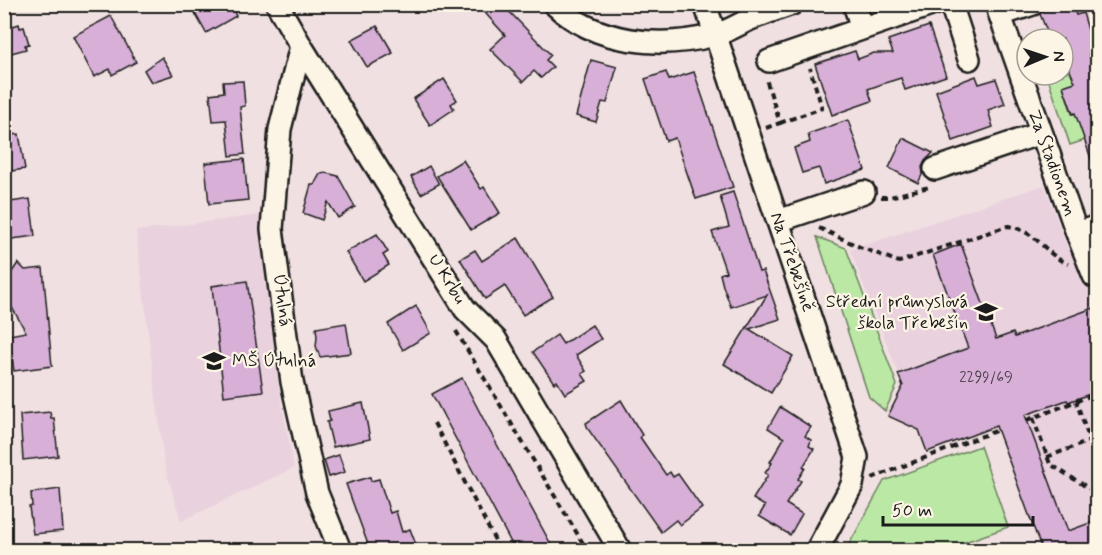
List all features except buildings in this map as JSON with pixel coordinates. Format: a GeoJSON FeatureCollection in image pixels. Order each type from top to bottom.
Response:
{"type":"FeatureCollection","features":[{"type":"Feature","properties":{"kind":"street","name":"U Krbu"},"geometry":{"type":"LineString","coordinates":[[277,4],[465,309],[496,340],[620,550]]}},
{"type":"Feature","properties":{"kind":"street","name":"Na Třebešíně"},"geometry":{"type":"LineString","coordinates":[[705,4],[785,218],[857,457],[852,485],[817,550]]}},
{"type":"Feature","properties":{"kind":"street"},"geometry":{"type":"LineString","coordinates":[[560,11],[616,38],[656,43],[715,35],[766,9],[792,4]]}},
{"type":"Feature","properties":{"kind":"street"},"geometry":{"type":"LineString","coordinates":[[854,4],[862,28]]}},
{"type":"Feature","properties":{"kind":"street"},"geometry":{"type":"LineString","coordinates":[[769,61],[934,4]]}},
{"type":"Feature","properties":{"kind":"street"},"geometry":{"type":"LineString","coordinates":[[951,4],[969,59]]}},
{"type":"Feature","properties":{"kind":"street"},"geometry":{"type":"LineString","coordinates":[[998,10],[1033,4]]}},
{"type":"Feature","properties":{"kind":"street","name":"Za Stadionem"},"geometry":{"type":"LineString","coordinates":[[998,10],[1077,233],[1098,226]]}},
{"type":"Feature","properties":{"kind":"street","name":"Útulná"},"geometry":{"type":"LineString","coordinates":[[301,46],[280,129],[272,229],[292,382],[317,493],[340,550]]}},
{"type":"Feature","properties":{"kind":"street"},"geometry":{"type":"LineString","coordinates":[[933,178],[1041,133]]}},
{"type":"Feature","properties":{"kind":"street"},"geometry":{"type":"LineString","coordinates":[[785,218],[860,193]]}},
{"type":"Feature","properties":{"kind":"street"},"geometry":{"type":"LineString","coordinates":[[1077,233],[1093,268]]}},
{"type":"Feature","properties":{"kind":"path"},"geometry":{"type":"LineString","coordinates":[[768,139],[765,128],[822,108],[804,48]]}},
{"type":"Feature","properties":{"kind":"path"},"geometry":{"type":"LineString","coordinates":[[769,61],[761,64],[780,123]]}},
{"type":"Feature","properties":{"kind":"path"},"geometry":{"type":"LineString","coordinates":[[860,193],[868,198],[890,197],[933,178]]}},
{"type":"Feature","properties":{"kind":"path"},"geometry":{"type":"LineString","coordinates":[[785,218],[900,262],[1008,226],[1019,228],[1036,238],[1062,261],[1093,268]]}},
{"type":"Feature","properties":{"kind":"path"},"geometry":{"type":"LineString","coordinates":[[465,309],[449,318],[587,550]]}},
{"type":"Feature","properties":{"kind":"path"},"geometry":{"type":"LineString","coordinates":[[1027,420],[1098,393]]}},
{"type":"Feature","properties":{"kind":"path"},"geometry":{"type":"LineString","coordinates":[[1047,457],[1090,441],[1076,401]]}},
{"type":"Feature","properties":{"kind":"path"},"geometry":{"type":"LineString","coordinates":[[1033,417],[1050,464],[1098,494]]}},
{"type":"Feature","properties":{"kind":"path"},"geometry":{"type":"LineString","coordinates":[[434,423],[500,550]]}},
{"type":"Feature","properties":{"kind":"path"},"geometry":{"type":"LineString","coordinates":[[852,485],[998,430]]}},
{"type":"Feature","properties":{"kind":"path"},"geometry":{"type":"LineString","coordinates":[[577,550],[580,538]]}},
{"type":"Feature","properties":{"kind":"shaded area","name":"Střední průmyslová škola Třebešín"},"geometry":{"type":"Polygon","coordinates":[[[1044,185],[1068,249],[1097,239],[1097,550],[1017,550],[1039,542],[996,426],[927,452],[919,430],[890,417],[889,414],[903,385],[850,250],[1044,185]]]}},
{"type":"Feature","properties":{"kind":"shaded area","name":"MŠ Útulná"},"geometry":{"type":"Polygon","coordinates":[[[259,215],[279,389],[294,468],[181,521],[164,463],[136,231],[259,215]]]}},
{"type":"Feature","properties":{"kind":"green space"},"geometry":{"type":"Polygon","coordinates":[[[1097,62],[1097,78],[1075,83],[1075,69],[1097,62]]]}},
{"type":"Feature","properties":{"kind":"green space"},"geometry":{"type":"Polygon","coordinates":[[[1051,87],[1063,87],[1072,114],[1076,113],[1085,140],[1070,145],[1051,87]]]}},
{"type":"Feature","properties":{"kind":"green space"},"geometry":{"type":"Polygon","coordinates":[[[817,237],[846,248],[897,385],[885,411],[869,397],[817,237]]]}},
{"type":"Feature","properties":{"kind":"green space"},"geometry":{"type":"Polygon","coordinates":[[[980,446],[1008,527],[942,550],[846,550],[884,481],[980,446]]]}},
{"type":"Feature","properties":{"kind":"place","name":"Střední průmyslová škola Třebešín"},"geometry":{"type":"Point","coordinates":[986,312]}},
{"type":"Feature","properties":{"kind":"place","name":"MŠ Útulná"},"geometry":{"type":"Point","coordinates":[214,361]}}]}
